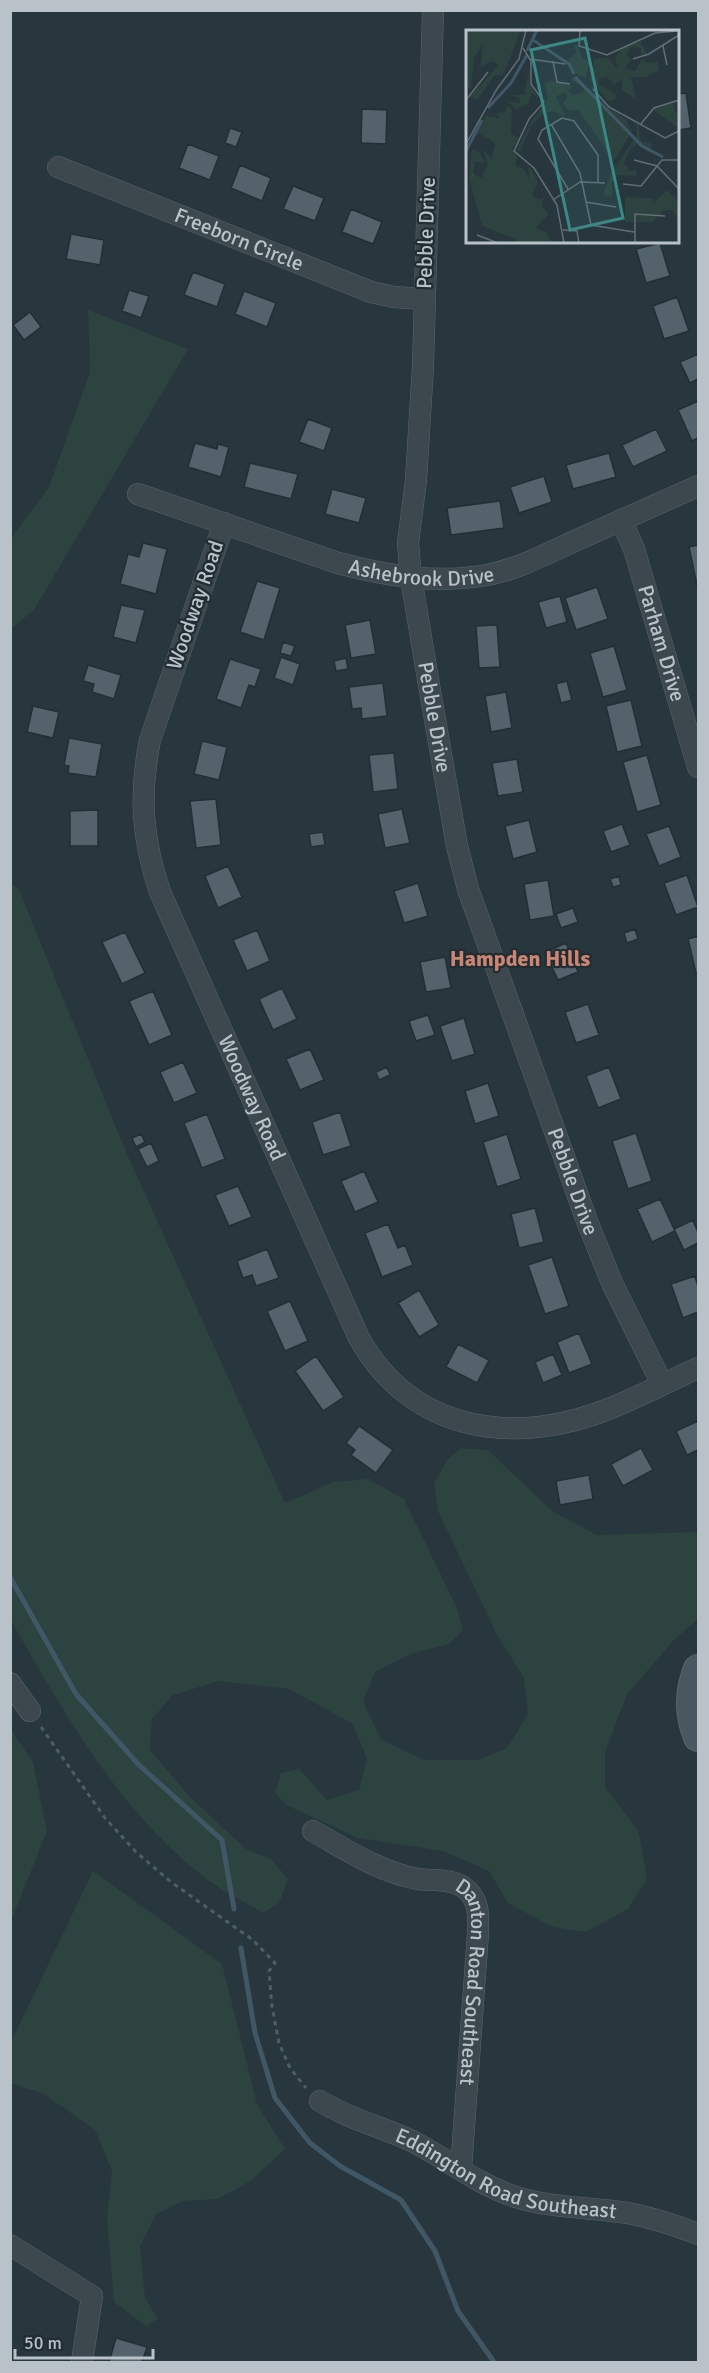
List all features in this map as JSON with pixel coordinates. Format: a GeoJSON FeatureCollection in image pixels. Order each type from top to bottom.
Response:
{"type":"FeatureCollection","features":[{"type":"Feature","properties":{"kind":"street","name":"Pebble Drive"},"geometry":{"type":"LineString","coordinates":[[433,10],[423,366],[417,469],[408,543],[411,578],[457,846],[468,888],[587,1221],[612,1283],[662,1384]]}},
{"type":"Feature","properties":{"kind":"street","name":"Freeborn Circle"},"geometry":{"type":"LineString","coordinates":[[58,167],[371,292],[394,297],[424,299]]}},
{"type":"Feature","properties":{"kind":"street","name":"Ashebrook Drive"},"geometry":{"type":"LineString","coordinates":[[138,494],[338,563],[367,571],[411,578],[446,580],[488,575],[520,566],[699,486]]}},
{"type":"Feature","properties":{"kind":"street","name":"Parham Drive"},"geometry":{"type":"LineString","coordinates":[[621,520],[634,549],[699,767]]}},
{"type":"Feature","properties":{"kind":"street","name":"Woodway Road"},"geometry":{"type":"LineString","coordinates":[[224,523],[150,740],[144,768],[142,802],[145,836],[150,862],[160,892],[359,1338],[369,1356],[385,1376],[408,1397],[449,1419],[484,1427],[511,1429],[578,1419],[610,1409],[662,1384]]}},
{"type":"Feature","properties":{"kind":"street"},"geometry":{"type":"LineString","coordinates":[[662,1384],[699,1368]]}},
{"type":"Feature","properties":{"kind":"street"},"geometry":{"type":"LineString","coordinates":[[699,1669],[691,1697],[692,1716],[699,1737]]}},
{"type":"Feature","properties":{"kind":"street"},"geometry":{"type":"LineString","coordinates":[[10,1683],[30,1712]]}},
{"type":"Feature","properties":{"kind":"street","name":"Danton Road Southeast"},"geometry":{"type":"LineString","coordinates":[[313,1831],[370,1863],[418,1879],[455,1883],[466,1888],[474,1898],[478,1909],[478,1933],[461,2169]]}},
{"type":"Feature","properties":{"kind":"street","name":"Eddington Road Southeast"},"geometry":{"type":"LineString","coordinates":[[320,2101],[340,2113],[413,2142],[484,2184],[517,2197],[547,2204],[632,2214],[672,2224],[699,2235]]}},
{"type":"Feature","properties":{"kind":"street"},"geometry":{"type":"LineString","coordinates":[[10,2245],[92,2296],[82,2362]]}},
{"type":"Feature","properties":{"kind":"path"},"geometry":{"type":"LineString","coordinates":[[30,1712],[105,1818],[136,1852],[171,1882],[253,1940],[275,1963],[269,1971],[272,2007],[279,2043],[290,2068],[320,2101]]}},
{"type":"Feature","properties":{"kind":"green space"},"geometry":{"type":"Polygon","coordinates":[[[88,310],[188,349],[34,610],[11,629],[11,538],[49,487],[90,372],[88,310]]]}},
{"type":"Feature","properties":{"kind":"green space"},"geometry":{"type":"Polygon","coordinates":[[[11,883],[19,890],[127,1154],[285,1503],[333,1482],[368,1479],[404,1499],[457,1608],[463,1630],[449,1644],[410,1654],[375,1672],[363,1701],[381,1739],[424,1760],[478,1760],[507,1748],[528,1714],[524,1678],[497,1635],[438,1511],[434,1484],[447,1460],[461,1448],[488,1450],[552,1511],[597,1535],[698,1532],[698,1619],[675,1639],[627,1694],[605,1753],[605,1787],[639,1832],[647,1879],[628,1909],[586,1932],[552,1927],[508,1903],[489,1871],[443,1851],[358,1838],[286,1805],[275,1793],[281,1773],[299,1769],[327,1800],[359,1790],[367,1759],[353,1724],[289,1689],[219,1681],[173,1695],[152,1719],[150,1750],[191,1798],[246,1849],[271,1859],[288,1879],[279,1903],[263,1913],[208,1880],[176,1854],[148,1825],[96,1760],[51,1690],[10,1619],[11,883]]]}},
{"type":"Feature","properties":{"kind":"green space"},"geometry":{"type":"Polygon","coordinates":[[[11,1730],[33,1762],[47,1831],[11,1921],[11,1730]]]}},
{"type":"Feature","properties":{"kind":"green space"},"geometry":{"type":"Polygon","coordinates":[[[93,1871],[222,1964],[257,2104],[285,2149],[252,2180],[218,2199],[183,2201],[156,2214],[140,2246],[145,2298],[158,2319],[146,2326],[114,2302],[107,2218],[112,2171],[95,2130],[44,2094],[11,2083],[11,2042],[93,1871]]]}},
{"type":"Feature","properties":{"kind":"building"},"geometry":{"type":"Polygon","coordinates":[[[686,93],[691,128],[679,130],[679,94],[686,93]]]}},
{"type":"Feature","properties":{"kind":"building"},"geometry":{"type":"Polygon","coordinates":[[[362,109],[387,110],[386,144],[361,143],[362,109]]]}},
{"type":"Feature","properties":{"kind":"building"},"geometry":{"type":"Polygon","coordinates":[[[230,128],[242,132],[236,147],[225,143],[230,128]]]}},
{"type":"Feature","properties":{"kind":"building"},"geometry":{"type":"Polygon","coordinates":[[[188,144],[219,156],[210,180],[179,168],[188,144]]]}},
{"type":"Feature","properties":{"kind":"building"},"geometry":{"type":"Polygon","coordinates":[[[240,165],[271,178],[262,201],[231,188],[240,165]]]}},
{"type":"Feature","properties":{"kind":"building"},"geometry":{"type":"Polygon","coordinates":[[[293,186],[324,198],[315,221],[283,209],[293,186]]]}},
{"type":"Feature","properties":{"kind":"building"},"geometry":{"type":"Polygon","coordinates":[[[351,209],[382,222],[373,244],[342,232],[351,209]]]}},
{"type":"Feature","properties":{"kind":"building"},"geometry":{"type":"Polygon","coordinates":[[[71,234],[104,240],[100,265],[66,259],[71,234]]]}},
{"type":"Feature","properties":{"kind":"building"},"geometry":{"type":"Polygon","coordinates":[[[660,243],[670,276],[646,283],[636,249],[660,243]]]}},
{"type":"Feature","properties":{"kind":"building"},"geometry":{"type":"Polygon","coordinates":[[[193,272],[225,284],[217,307],[184,295],[193,272]]]}},
{"type":"Feature","properties":{"kind":"building"},"geometry":{"type":"Polygon","coordinates":[[[129,290],[149,296],[141,318],[122,311],[129,290]]]}},
{"type":"Feature","properties":{"kind":"building"},"geometry":{"type":"Polygon","coordinates":[[[244,291],[276,303],[267,327],[235,314],[244,291]]]}},
{"type":"Feature","properties":{"kind":"building"},"geometry":{"type":"Polygon","coordinates":[[[677,297],[689,331],[664,339],[653,306],[677,297]]]}},
{"type":"Feature","properties":{"kind":"building"},"geometry":{"type":"Polygon","coordinates":[[[30,312],[41,327],[24,340],[13,325],[30,312]]]}},
{"type":"Feature","properties":{"kind":"building"},"geometry":{"type":"Polygon","coordinates":[[[698,354],[698,379],[690,383],[680,362],[698,354]]]}},
{"type":"Feature","properties":{"kind":"building"},"geometry":{"type":"Polygon","coordinates":[[[698,401],[698,438],[692,441],[678,410],[698,401]]]}},
{"type":"Feature","properties":{"kind":"building"},"geometry":{"type":"Polygon","coordinates":[[[308,419],[332,428],[324,451],[299,442],[308,419]]]}},
{"type":"Feature","properties":{"kind":"building"},"geometry":{"type":"Polygon","coordinates":[[[656,429],[667,451],[633,467],[622,445],[656,429]]]}},
{"type":"Feature","properties":{"kind":"building"},"geometry":{"type":"Polygon","coordinates":[[[195,443],[217,449],[218,444],[229,447],[221,477],[188,467],[195,443]]]}},
{"type":"Feature","properties":{"kind":"building"},"geometry":{"type":"Polygon","coordinates":[[[609,453],[616,477],[573,489],[566,465],[609,453]]]}},
{"type":"Feature","properties":{"kind":"building"},"geometry":{"type":"Polygon","coordinates":[[[250,463],[298,474],[291,499],[244,487],[250,463]]]}},
{"type":"Feature","properties":{"kind":"building"},"geometry":{"type":"Polygon","coordinates":[[[544,476],[552,502],[519,513],[510,487],[544,476]]]}},
{"type":"Feature","properties":{"kind":"building"},"geometry":{"type":"Polygon","coordinates":[[[332,489],[366,498],[359,523],[325,514],[332,489]]]}},
{"type":"Feature","properties":{"kind":"building"},"geometry":{"type":"Polygon","coordinates":[[[500,501],[504,528],[451,535],[447,508],[500,501]]]}},
{"type":"Feature","properties":{"kind":"building"},"geometry":{"type":"Polygon","coordinates":[[[143,543],[167,549],[156,594],[120,584],[128,554],[139,557],[143,543]]]}},
{"type":"Feature","properties":{"kind":"building"},"geometry":{"type":"Polygon","coordinates":[[[698,545],[698,590],[689,547],[698,545]]]}},
{"type":"Feature","properties":{"kind":"building"},"geometry":{"type":"Polygon","coordinates":[[[257,581],[280,588],[264,640],[240,632],[257,581]]]}},
{"type":"Feature","properties":{"kind":"building"},"geometry":{"type":"Polygon","coordinates":[[[597,587],[608,619],[576,630],[565,598],[597,587]]]}},
{"type":"Feature","properties":{"kind":"building"},"geometry":{"type":"Polygon","coordinates":[[[560,596],[567,622],[546,628],[538,602],[560,596]]]}},
{"type":"Feature","properties":{"kind":"building"},"geometry":{"type":"Polygon","coordinates":[[[121,605],[145,610],[136,643],[113,637],[121,605]]]}},
{"type":"Feature","properties":{"kind":"building"},"geometry":{"type":"Polygon","coordinates":[[[370,620],[376,654],[351,658],[345,625],[370,620]]]}},
{"type":"Feature","properties":{"kind":"building"},"geometry":{"type":"Polygon","coordinates":[[[497,625],[500,667],[479,668],[476,626],[497,625]]]}},
{"type":"Feature","properties":{"kind":"building"},"geometry":{"type":"Polygon","coordinates":[[[283,642],[295,646],[291,656],[280,653],[283,642]]]}},
{"type":"Feature","properties":{"kind":"building"},"geometry":{"type":"Polygon","coordinates":[[[614,646],[627,690],[603,697],[590,653],[614,646]]]}},
{"type":"Feature","properties":{"kind":"building"},"geometry":{"type":"Polygon","coordinates":[[[281,657],[300,664],[293,685],[274,678],[281,657]]]}},
{"type":"Feature","properties":{"kind":"building"},"geometry":{"type":"Polygon","coordinates":[[[346,658],[348,669],[336,671],[334,661],[346,658]]]}},
{"type":"Feature","properties":{"kind":"building"},"geometry":{"type":"Polygon","coordinates":[[[230,659],[261,669],[255,687],[249,685],[241,708],[216,699],[230,659]]]}},
{"type":"Feature","properties":{"kind":"building"},"geometry":{"type":"Polygon","coordinates":[[[88,665],[121,675],[114,699],[92,692],[94,684],[83,681],[88,665]]]}},
{"type":"Feature","properties":{"kind":"building"},"geometry":{"type":"Polygon","coordinates":[[[567,681],[572,700],[561,703],[556,684],[567,681]]]}},
{"type":"Feature","properties":{"kind":"building"},"geometry":{"type":"Polygon","coordinates":[[[383,683],[387,716],[362,719],[361,708],[352,709],[349,687],[383,683]]]}},
{"type":"Feature","properties":{"kind":"building"},"geometry":{"type":"Polygon","coordinates":[[[506,692],[512,728],[491,732],[485,696],[506,692]]]}},
{"type":"Feature","properties":{"kind":"building"},"geometry":{"type":"Polygon","coordinates":[[[631,700],[642,746],[617,752],[606,706],[631,700]]]}},
{"type":"Feature","properties":{"kind":"building"},"geometry":{"type":"Polygon","coordinates":[[[33,706],[59,712],[53,738],[27,732],[33,706]]]}},
{"type":"Feature","properties":{"kind":"building"},"geometry":{"type":"Polygon","coordinates":[[[69,738],[102,744],[96,777],[68,773],[69,766],[64,765],[69,738]]]}},
{"type":"Feature","properties":{"kind":"building"},"geometry":{"type":"Polygon","coordinates":[[[202,741],[227,747],[219,780],[194,774],[202,741]]]}},
{"type":"Feature","properties":{"kind":"building"},"geometry":{"type":"Polygon","coordinates":[[[394,753],[398,789],[373,792],[369,755],[394,753]]]}},
{"type":"Feature","properties":{"kind":"building"},"geometry":{"type":"Polygon","coordinates":[[[647,755],[661,805],[637,812],[623,762],[647,755]]]}},
{"type":"Feature","properties":{"kind":"building"},"geometry":{"type":"Polygon","coordinates":[[[517,759],[523,792],[498,796],[492,763],[517,759]]]}},
{"type":"Feature","properties":{"kind":"building"},"geometry":{"type":"Polygon","coordinates":[[[216,799],[221,845],[196,848],[190,801],[216,799]]]}},
{"type":"Feature","properties":{"kind":"building"},"geometry":{"type":"Polygon","coordinates":[[[402,809],[410,843],[385,848],[378,814],[402,809]]]}},
{"type":"Feature","properties":{"kind":"building"},"geometry":{"type":"Polygon","coordinates":[[[98,810],[98,846],[70,846],[70,811],[98,810]]]}},
{"type":"Feature","properties":{"kind":"building"},"geometry":{"type":"Polygon","coordinates":[[[529,820],[537,852],[513,859],[505,826],[529,820]]]}},
{"type":"Feature","properties":{"kind":"building"},"geometry":{"type":"Polygon","coordinates":[[[622,824],[630,845],[611,852],[603,831],[622,824]]]}},
{"type":"Feature","properties":{"kind":"building"},"geometry":{"type":"Polygon","coordinates":[[[669,826],[681,857],[659,866],[646,834],[669,826]]]}},
{"type":"Feature","properties":{"kind":"building"},"geometry":{"type":"Polygon","coordinates":[[[323,832],[325,845],[311,847],[309,834],[323,832]]]}},
{"type":"Feature","properties":{"kind":"building"},"geometry":{"type":"Polygon","coordinates":[[[228,866],[242,897],[218,908],[205,876],[228,866]]]}},
{"type":"Feature","properties":{"kind":"building"},"geometry":{"type":"Polygon","coordinates":[[[687,875],[698,907],[676,915],[664,883],[687,875]]]}},
{"type":"Feature","properties":{"kind":"building"},"geometry":{"type":"Polygon","coordinates":[[[619,876],[621,885],[613,887],[610,879],[619,876]]]}},
{"type":"Feature","properties":{"kind":"building"},"geometry":{"type":"Polygon","coordinates":[[[548,880],[554,916],[530,920],[524,884],[548,880]]]}},
{"type":"Feature","properties":{"kind":"building"},"geometry":{"type":"Polygon","coordinates":[[[418,883],[428,916],[404,923],[394,891],[418,883]]]}},
{"type":"Feature","properties":{"kind":"building"},"geometry":{"type":"Polygon","coordinates":[[[573,908],[578,922],[561,928],[556,914],[573,908]]]}},
{"type":"Feature","properties":{"kind":"building"},"geometry":{"type":"Polygon","coordinates":[[[635,929],[638,939],[627,943],[624,933],[635,929]]]}},
{"type":"Feature","properties":{"kind":"building"},"geometry":{"type":"Polygon","coordinates":[[[257,930],[270,961],[247,971],[233,940],[257,930]]]}},
{"type":"Feature","properties":{"kind":"building"},"geometry":{"type":"Polygon","coordinates":[[[125,932],[145,973],[122,984],[102,942],[125,932]]]}},
{"type":"Feature","properties":{"kind":"building"},"geometry":{"type":"Polygon","coordinates":[[[698,936],[698,973],[696,973],[688,939],[698,936]]]}},
{"type":"Feature","properties":{"kind":"building"},"geometry":{"type":"Polygon","coordinates":[[[566,943],[578,972],[558,980],[545,952],[566,943]]]}},
{"type":"Feature","properties":{"kind":"building"},"geometry":{"type":"Polygon","coordinates":[[[445,957],[451,988],[426,992],[420,962],[445,957]]]}},
{"type":"Feature","properties":{"kind":"building"},"geometry":{"type":"Polygon","coordinates":[[[282,988],[297,1019],[273,1030],[259,999],[282,988]]]}},
{"type":"Feature","properties":{"kind":"building"},"geometry":{"type":"Polygon","coordinates":[[[153,991],[172,1035],[149,1045],[129,1001],[153,991]]]}},
{"type":"Feature","properties":{"kind":"building"},"geometry":{"type":"Polygon","coordinates":[[[588,1004],[599,1035],[576,1043],[565,1012],[588,1004]]]}},
{"type":"Feature","properties":{"kind":"building"},"geometry":{"type":"Polygon","coordinates":[[[428,1015],[435,1035],[416,1041],[409,1021],[428,1015]]]}},
{"type":"Feature","properties":{"kind":"building"},"geometry":{"type":"Polygon","coordinates":[[[464,1018],[475,1054],[452,1061],[440,1026],[464,1018]]]}},
{"type":"Feature","properties":{"kind":"building"},"geometry":{"type":"Polygon","coordinates":[[[310,1049],[324,1080],[300,1090],[286,1059],[310,1049]]]}},
{"type":"Feature","properties":{"kind":"building"},"geometry":{"type":"Polygon","coordinates":[[[183,1062],[197,1093],[174,1103],[160,1072],[183,1062]]]}},
{"type":"Feature","properties":{"kind":"building"},"geometry":{"type":"Polygon","coordinates":[[[387,1067],[390,1075],[379,1080],[376,1072],[387,1067]]]}},
{"type":"Feature","properties":{"kind":"building"},"geometry":{"type":"Polygon","coordinates":[[[609,1067],[621,1099],[598,1108],[586,1076],[609,1067]]]}},
{"type":"Feature","properties":{"kind":"building"},"geometry":{"type":"Polygon","coordinates":[[[488,1083],[499,1116],[475,1124],[465,1091],[488,1083]]]}},
{"type":"Feature","properties":{"kind":"building"},"geometry":{"type":"Polygon","coordinates":[[[340,1112],[351,1146],[323,1155],[312,1122],[340,1112]]]}},
{"type":"Feature","properties":{"kind":"building"},"geometry":{"type":"Polygon","coordinates":[[[207,1114],[225,1159],[202,1168],[184,1123],[207,1114]]]}},
{"type":"Feature","properties":{"kind":"building"},"geometry":{"type":"Polygon","coordinates":[[[636,1133],[652,1181],[628,1189],[612,1141],[636,1133]]]}},
{"type":"Feature","properties":{"kind":"building"},"geometry":{"type":"Polygon","coordinates":[[[141,1134],[145,1142],[136,1147],[132,1138],[141,1134]]]}},
{"type":"Feature","properties":{"kind":"building"},"geometry":{"type":"Polygon","coordinates":[[[507,1134],[521,1179],[497,1187],[483,1142],[507,1134]]]}},
{"type":"Feature","properties":{"kind":"building"},"geometry":{"type":"Polygon","coordinates":[[[151,1143],[159,1161],[147,1167],[138,1149],[151,1143]]]}},
{"type":"Feature","properties":{"kind":"building"},"geometry":{"type":"Polygon","coordinates":[[[364,1171],[378,1202],[355,1212],[341,1181],[364,1171]]]}},
{"type":"Feature","properties":{"kind":"building"},"geometry":{"type":"Polygon","coordinates":[[[238,1186],[252,1217],[229,1226],[215,1195],[238,1186]]]}},
{"type":"Feature","properties":{"kind":"building"},"geometry":{"type":"Polygon","coordinates":[[[660,1199],[675,1231],[652,1242],[637,1209],[660,1199]]]}},
{"type":"Feature","properties":{"kind":"building"},"geometry":{"type":"Polygon","coordinates":[[[535,1208],[544,1242],[519,1248],[511,1214],[535,1208]]]}},
{"type":"Feature","properties":{"kind":"building"},"geometry":{"type":"Polygon","coordinates":[[[693,1220],[698,1233],[698,1243],[684,1250],[674,1229],[693,1220]]]}},
{"type":"Feature","properties":{"kind":"building"},"geometry":{"type":"Polygon","coordinates":[[[388,1224],[398,1248],[405,1245],[413,1265],[382,1277],[365,1233],[388,1224]]]}},
{"type":"Feature","properties":{"kind":"building"},"geometry":{"type":"Polygon","coordinates":[[[267,1249],[279,1278],[256,1286],[252,1275],[243,1278],[237,1261],[267,1249]]]}},
{"type":"Feature","properties":{"kind":"building"},"geometry":{"type":"Polygon","coordinates":[[[552,1257],[569,1306],[545,1314],[528,1265],[552,1257]]]}},
{"type":"Feature","properties":{"kind":"building"},"geometry":{"type":"Polygon","coordinates":[[[695,1276],[698,1287],[698,1312],[683,1318],[671,1284],[695,1276]]]}},
{"type":"Feature","properties":{"kind":"building"},"geometry":{"type":"Polygon","coordinates":[[[419,1290],[439,1325],[419,1337],[398,1303],[419,1290]]]}},
{"type":"Feature","properties":{"kind":"building"},"geometry":{"type":"Polygon","coordinates":[[[290,1301],[308,1341],[285,1351],[267,1311],[290,1301]]]}},
{"type":"Feature","properties":{"kind":"building"},"geometry":{"type":"Polygon","coordinates":[[[579,1333],[592,1364],[569,1373],[557,1342],[579,1333]]]}},
{"type":"Feature","properties":{"kind":"building"},"geometry":{"type":"Polygon","coordinates":[[[458,1344],[489,1360],[477,1383],[446,1367],[458,1344]]]}},
{"type":"Feature","properties":{"kind":"building"},"geometry":{"type":"Polygon","coordinates":[[[553,1354],[562,1375],[543,1383],[535,1362],[553,1354]]]}},
{"type":"Feature","properties":{"kind":"building"},"geometry":{"type":"Polygon","coordinates":[[[316,1356],[344,1397],[323,1411],[295,1371],[316,1356]]]}},
{"type":"Feature","properties":{"kind":"building"},"geometry":{"type":"Polygon","coordinates":[[[698,1421],[698,1450],[687,1455],[676,1431],[698,1421]]]}},
{"type":"Feature","properties":{"kind":"building"},"geometry":{"type":"Polygon","coordinates":[[[359,1426],[393,1450],[376,1473],[351,1455],[355,1450],[346,1443],[359,1426]]]}},
{"type":"Feature","properties":{"kind":"building"},"geometry":{"type":"Polygon","coordinates":[[[641,1448],[653,1470],[623,1486],[611,1464],[641,1448]]]}},
{"type":"Feature","properties":{"kind":"building"},"geometry":{"type":"Polygon","coordinates":[[[589,1475],[593,1499],[560,1505],[556,1481],[589,1475]]]}},
{"type":"Feature","properties":{"kind":"building"},"geometry":{"type":"Polygon","coordinates":[[[116,2338],[147,2347],[142,2362],[109,2362],[116,2338]]]}},
{"type":"Feature","properties":{"kind":"waterway"},"geometry":{"type":"LineString","coordinates":[[10,1577],[76,1694],[139,1765],[222,1840],[234,1909]]}},
{"type":"Feature","properties":{"kind":"waterway"},"geometry":{"type":"LineString","coordinates":[[241,1948],[255,2033],[275,2098],[310,2143],[340,2166],[401,2200],[435,2251],[458,2311],[494,2362]]}},
{"type":"Feature","properties":{"kind":"district","name":"Hampden Hills"},"geometry":{"type":"Point","coordinates":[520,958]}}]}
